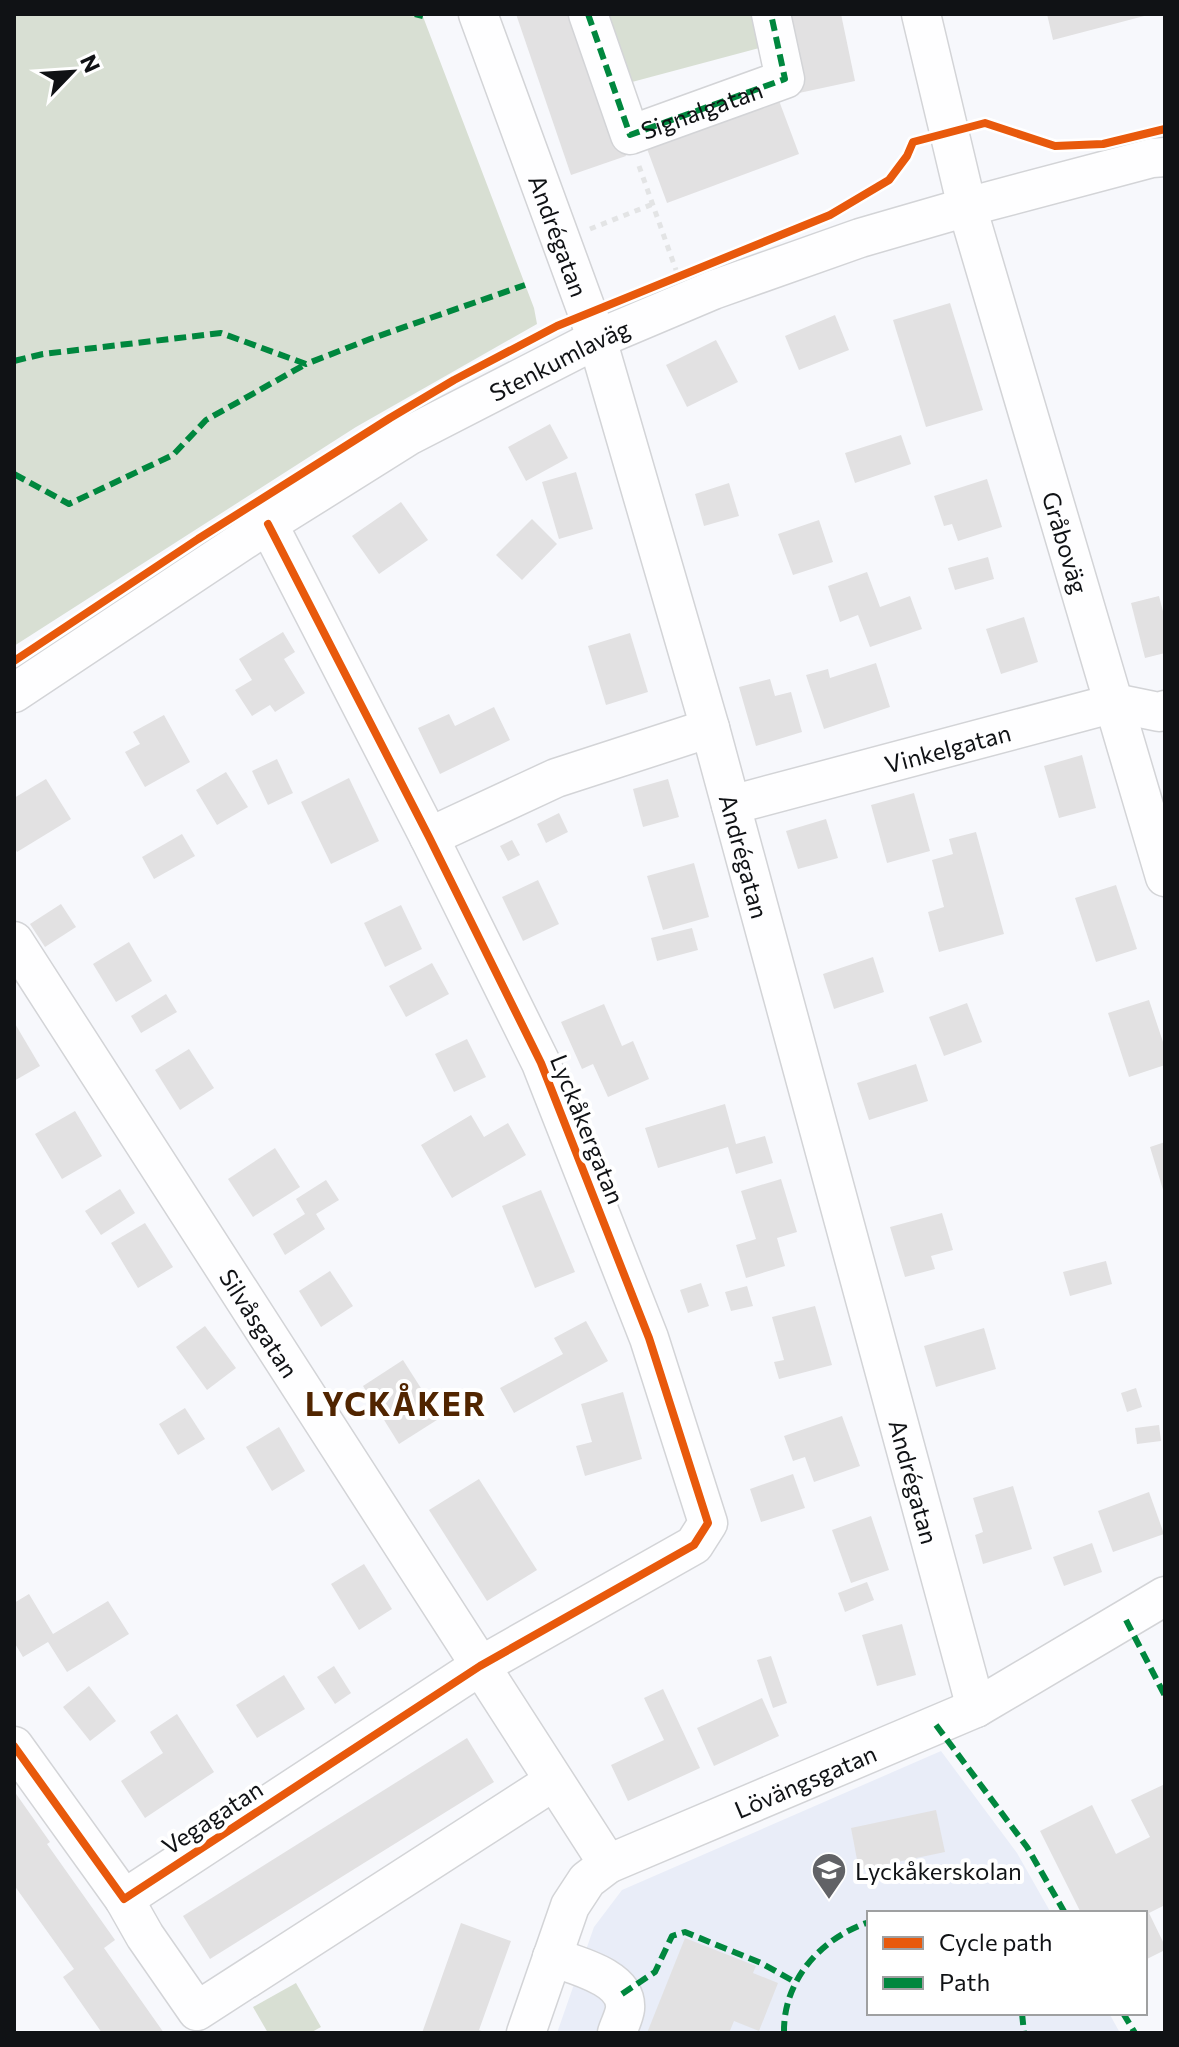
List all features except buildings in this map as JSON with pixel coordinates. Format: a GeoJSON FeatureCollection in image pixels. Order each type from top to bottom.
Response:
{"type":"FeatureCollection","features":[{"type":"Feature","properties":{"kind":"street","name":"Andrégatan"},"geometry":{"type":"LineString","coordinates":[[478,14],[597,339],[710,728],[976,1708]]}},
{"type":"Feature","properties":{"kind":"street","name":"Signalgatan"},"geometry":{"type":"LineString","coordinates":[[588,14],[630,135],[785,79],[771,14]]}},
{"type":"Feature","properties":{"kind":"street"},"geometry":{"type":"LineString","coordinates":[[921,14],[967,207]]}},
{"type":"Feature","properties":{"kind":"street","name":"Stenkumlaväg"},"geometry":{"type":"LineString","coordinates":[[14,693],[268,524],[410,435],[597,339],[688,301],[860,238],[967,207],[1165,157]]}},
{"type":"Feature","properties":{"kind":"street","name":"Gråboväg"},"geometry":{"type":"LineString","coordinates":[[967,207],[1165,877]]}},
{"type":"Feature","properties":{"kind":"street","name":"Lyckåkergatan"},"geometry":{"type":"LineString","coordinates":[[268,524],[541,1063],[649,1338],[708,1523],[694,1545],[480,1666]]}},
{"type":"Feature","properties":{"kind":"street","name":"Vinkelgatan"},"geometry":{"type":"LineString","coordinates":[[731,805],[1115,703],[1159,712],[1165,710]]}},
{"type":"Feature","properties":{"kind":"street"},"geometry":{"type":"LineString","coordinates":[[429,837],[556,778],[710,728]]}},
{"type":"Feature","properties":{"kind":"street","name":"Silvåsgatan"},"geometry":{"type":"LineString","coordinates":[[14,941],[608,1864]]}},
{"type":"Feature","properties":{"kind":"street","name":"Lövängsgatan"},"geometry":{"type":"LineString","coordinates":[[526,2033],[570,1906],[587,1880],[608,1864],[976,1708],[1165,1596]]}},
{"type":"Feature","properties":{"kind":"street","name":"Vegagatan"},"geometry":{"type":"LineString","coordinates":[[124,1899],[480,1666]]}},
{"type":"Feature","properties":{"kind":"street"},"geometry":{"type":"LineString","coordinates":[[14,1746],[124,1899],[145,1936],[197,2011],[554,1781]]}},
{"type":"Feature","properties":{"kind":"street"},"geometry":{"type":"LineString","coordinates":[[552,1957],[595,1972],[622,1994],[626,2007],[617,2033]]}},
{"type":"Feature","properties":{"kind":"path"},"geometry":{"type":"LineString","coordinates":[[630,135],[688,301]]}},
{"type":"Feature","properties":{"kind":"path"},"geometry":{"type":"LineString","coordinates":[[561,240],[653,204]]}},
{"type":"Feature","properties":{"kind":"shaded area"},"geometry":{"type":"Polygon","coordinates":[[[14,14],[422,14],[534,308],[537,324],[356,427],[14,646],[14,14]]]}},
{"type":"Feature","properties":{"kind":"shaded area"},"geometry":{"type":"Polygon","coordinates":[[[605,14],[754,14],[763,47],[632,82],[605,14]]]}},
{"type":"Feature","properties":{"kind":"shaded area","name":"Lyckåkerskolan"},"geometry":{"type":"Polygon","coordinates":[[[941,1751],[1017,1853],[1050,1911],[867,1911],[867,2015],[1110,2015],[1120,2033],[557,2033],[594,1927],[622,1890],[941,1751]]]}},
{"type":"Feature","properties":{"kind":"shaded area"},"geometry":{"type":"Polygon","coordinates":[[[296,1983],[321,2027],[310,2033],[268,2033],[253,2007],[296,1983]]]}},
{"type":"Feature","properties":{"kind":"marked path"},"geometry":{"type":"LineString","coordinates":[[415,14],[423,16]]}},
{"type":"Feature","properties":{"kind":"marked path"},"geometry":{"type":"LineString","coordinates":[[588,14],[630,135],[785,79],[771,14]]}},
{"type":"Feature","properties":{"kind":"marked path"},"geometry":{"type":"LineString","coordinates":[[14,361],[43,354],[221,333],[306,364],[525,285]]}},
{"type":"Feature","properties":{"kind":"marked path"},"geometry":{"type":"LineString","coordinates":[[14,474],[69,504],[173,455],[206,420],[306,364]]}},
{"type":"Feature","properties":{"kind":"marked path"},"geometry":{"type":"LineString","coordinates":[[1126,1620],[1165,1696]]}},
{"type":"Feature","properties":{"kind":"marked path"},"geometry":{"type":"LineString","coordinates":[[936,1725],[1027,1847],[1064,1911]]}},
{"type":"Feature","properties":{"kind":"marked path"},"geometry":{"type":"LineString","coordinates":[[784,2033],[790,1996],[808,1964],[835,1939],[867,1923]]}},
{"type":"Feature","properties":{"kind":"marked path"},"geometry":{"type":"LineString","coordinates":[[622,1994],[655,1972],[672,1936],[685,1932],[761,1963],[795,1982]]}},
{"type":"Feature","properties":{"kind":"marked path"},"geometry":{"type":"LineString","coordinates":[[1022,2015],[1024,2033]]}},
{"type":"Feature","properties":{"kind":"marked path"},"geometry":{"type":"LineString","coordinates":[[1124,2015],[1135,2033]]}},
{"type":"Feature","properties":{"kind":"cycle path"},"geometry":{"type":"LineString","coordinates":[[14,661],[198,539],[454,380],[557,326],[830,215],[889,180],[907,156],[913,142],[985,123],[1055,146],[1103,144],[1165,129]]}},
{"type":"Feature","properties":{"kind":"cycle path"},"geometry":{"type":"LineString","coordinates":[[14,1746],[124,1899],[480,1666],[694,1545],[708,1523],[649,1338],[541,1063],[268,524]]}},
{"type":"Feature","properties":{"kind":"place","name":"Lyckåkerskolan"},"geometry":{"type":"Point","coordinates":[829,1901]}},
{"type":"Feature","properties":{"kind":"district","name":"LYCKÅKER"},"geometry":{"type":"Point","coordinates":[396,1403]}}]}
